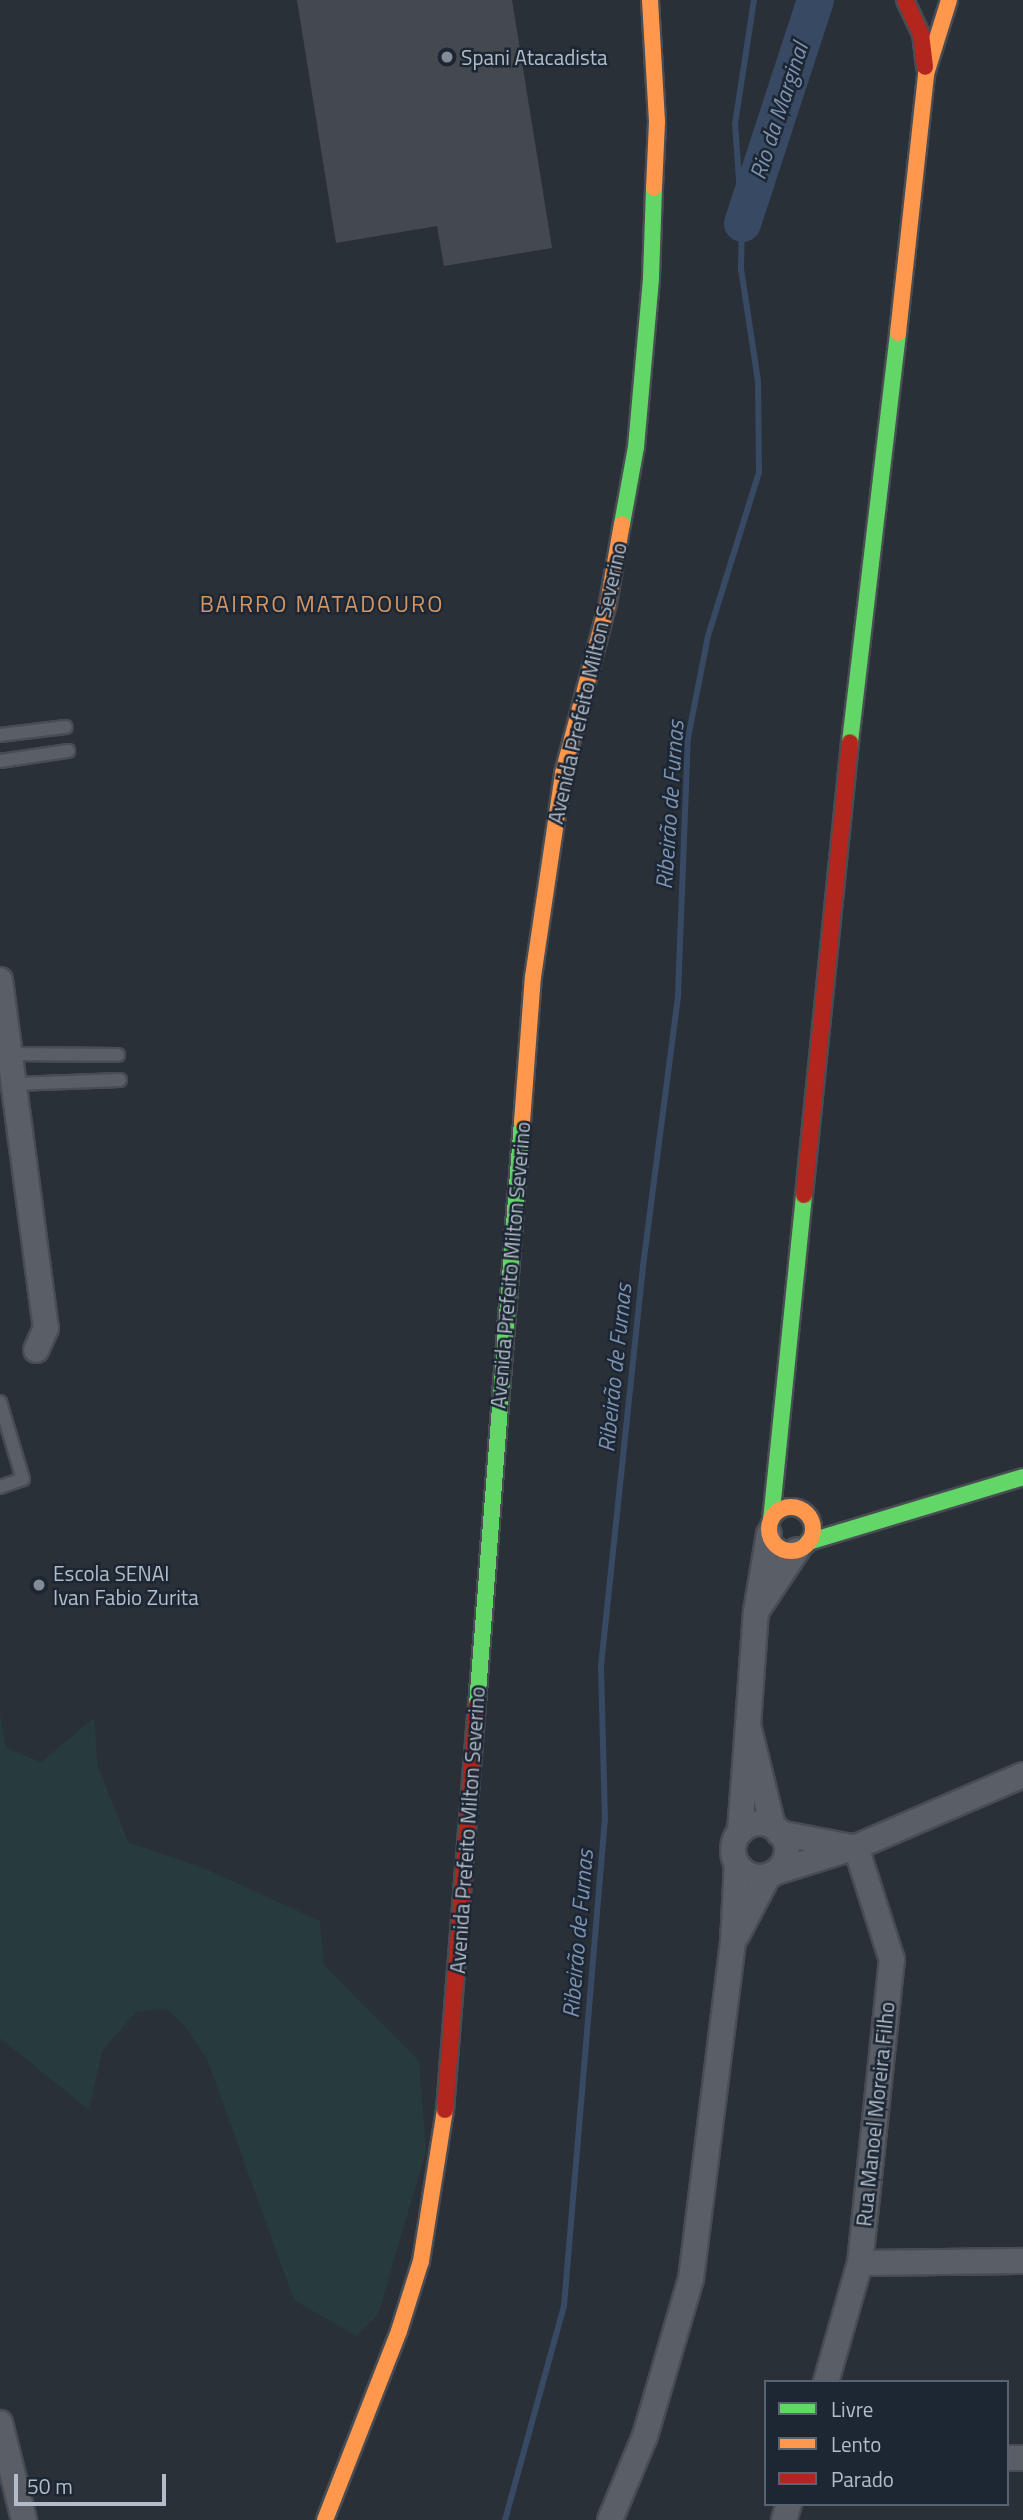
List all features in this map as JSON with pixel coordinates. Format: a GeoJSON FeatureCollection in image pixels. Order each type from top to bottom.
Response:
{"type":"FeatureCollection","features":[{"type":"Feature","properties":{"kind":"main road","name":"Avenida Prefeito Milton Severino"},"geometry":{"type":"LineString","coordinates":[[325,2520],[399,2331],[421,2261],[441,2144],[449,2074],[533,976],[563,773],[608,603],[636,447],[651,278],[657,122],[650,0]]}},
{"type":"Feature","properties":{"kind":"main road"},"geometry":{"type":"LineString","coordinates":[[905,0],[921,34],[926,74]]}},
{"type":"Feature","properties":{"kind":"main road"},"geometry":{"type":"LineString","coordinates":[[949,0],[926,74],[887,439],[848,757],[770,1527],[783,1550],[1023,1477]]}},
{"type":"Feature","properties":{"kind":"main road"},"geometry":{"type":"LineString","coordinates":[[778,1440],[813,1529],[803,1546]]}},
{"type":"Feature","properties":{"kind":"main road"},"geometry":{"type":"LineString","coordinates":[[770,1527],[788,1507],[866,1525]]}},
{"type":"Feature","properties":{"kind":"street"},"geometry":{"type":"LineString","coordinates":[[0,980],[9,1069],[46,1328],[36,1350]]}},
{"type":"Feature","properties":{"kind":"street"},"geometry":{"type":"LineString","coordinates":[[610,2520],[645,2436],[691,2279],[733,1942],[737,1864],[733,1848],[740,1832],[756,1612],[770,1527]]}},
{"type":"Feature","properties":{"kind":"street"},"geometry":{"type":"LineString","coordinates":[[756,1612],[803,1546]]}},
{"type":"Feature","properties":{"kind":"street"},"geometry":{"type":"LineString","coordinates":[[733,1942],[772,1874],[786,1858],[786,1844],[776,1830],[748,1725]]}},
{"type":"Feature","properties":{"kind":"street"},"geometry":{"type":"LineString","coordinates":[[737,1864],[750,1875],[772,1874],[856,1847],[1023,1775]]}},
{"type":"Feature","properties":{"kind":"street"},"geometry":{"type":"LineString","coordinates":[[740,1832],[756,1824],[856,1847]]}},
{"type":"Feature","properties":{"kind":"street","name":"Rua Manoel Moreira Filho"},"geometry":{"type":"LineString","coordinates":[[826,2380],[860,2263],[892,1960],[856,1847]]}},
{"type":"Feature","properties":{"kind":"street"},"geometry":{"type":"LineString","coordinates":[[860,2263],[1023,2261]]}},
{"type":"Feature","properties":{"kind":"street"},"geometry":{"type":"LineString","coordinates":[[0,2423],[24,2520]]}},
{"type":"Feature","properties":{"kind":"lane"},"geometry":{"type":"LineString","coordinates":[[0,734],[66,727]]}},
{"type":"Feature","properties":{"kind":"lane"},"geometry":{"type":"LineString","coordinates":[[0,761],[68,751]]}},
{"type":"Feature","properties":{"kind":"lane"},"geometry":{"type":"LineString","coordinates":[[9,1069],[118,1055]]}},
{"type":"Feature","properties":{"kind":"lane"},"geometry":{"type":"LineString","coordinates":[[9,1069],[120,1080]]}},
{"type":"Feature","properties":{"kind":"lane"},"geometry":{"type":"LineString","coordinates":[[0,1402],[23,1479],[0,1487]]}},
{"type":"Feature","properties":{"kind":"green space"},"geometry":{"type":"Polygon","coordinates":[[[0,1713],[6,1748],[41,1762],[94,1718],[98,1767],[128,1842],[208,1870],[320,1921],[324,1965],[419,2061],[426,2151],[378,2315],[356,2336],[294,2300],[207,2059],[184,2025],[166,2009],[136,2012],[102,2051],[89,2110],[0,2038],[0,1713]]]}},
{"type":"Feature","properties":{"kind":"building"},"geometry":{"type":"Polygon","coordinates":[[[297,0],[512,0],[552,248],[444,266],[437,226],[336,243],[297,0]]]}},
{"type":"Feature","properties":{"kind":"waterway","name":"Ribeirão de Furnas"},"geometry":{"type":"LineString","coordinates":[[505,2520],[564,2306],[605,1820],[601,1666],[643,1266],[678,995],[688,738],[708,636],[759,472],[758,381],[741,269],[742,223],[735,124],[754,0]]}},
{"type":"Feature","properties":{"kind":"waterway","name":"Rio da Marginal"},"geometry":{"type":"LineString","coordinates":[[742,223],[815,0]]}},
{"type":"Feature","properties":{"kind":"traffic: fast"},"geometry":{"type":"LineString","coordinates":[[622,524],[636,447],[651,278],[654,188]]}},
{"type":"Feature","properties":{"kind":"traffic: fast"},"geometry":{"type":"LineString","coordinates":[[850,742],[898,333]]}},
{"type":"Feature","properties":{"kind":"traffic: fast"},"geometry":{"type":"LineString","coordinates":[[477,1705],[522,1122]]}},
{"type":"Feature","properties":{"kind":"traffic: fast"},"geometry":{"type":"LineString","coordinates":[[771,1520],[804,1195]]}},
{"type":"Feature","properties":{"kind":"traffic: fast"},"geometry":{"type":"LineString","coordinates":[[808,1542],[1023,1477]]}},
{"type":"Feature","properties":{"kind":"traffic: slow"},"geometry":{"type":"LineString","coordinates":[[650,0],[657,122],[654,188]]}},
{"type":"Feature","properties":{"kind":"traffic: slow"},"geometry":{"type":"LineString","coordinates":[[898,333],[926,74],[949,0]]}},
{"type":"Feature","properties":{"kind":"traffic: slow"},"geometry":{"type":"LineString","coordinates":[[522,1122],[533,977],[563,773],[608,603],[622,524]]}},
{"type":"Feature","properties":{"kind":"traffic: slow"},"geometry":{"type":"LineString","coordinates":[[791,1507],[806,1514],[813,1529],[806,1544],[791,1551],[776,1544],[769,1529],[776,1514],[791,1507]]}},
{"type":"Feature","properties":{"kind":"traffic: slow"},"geometry":{"type":"LineString","coordinates":[[325,2520],[399,2331],[421,2261],[445,2110]]}},
{"type":"Feature","properties":{"kind":"traffic: jam"},"geometry":{"type":"LineString","coordinates":[[905,0],[921,34],[925,67]]}},
{"type":"Feature","properties":{"kind":"traffic: jam"},"geometry":{"type":"LineString","coordinates":[[804,1195],[850,742]]}},
{"type":"Feature","properties":{"kind":"traffic: jam"},"geometry":{"type":"LineString","coordinates":[[445,2110],[477,1705]]}},
{"type":"Feature","properties":{"kind":"place","name":"Spani Atacadista"},"geometry":{"type":"Point","coordinates":[447,57]}},
{"type":"Feature","properties":{"kind":"place","name":"Escola SENAI Ivan Fabio Zurita"},"geometry":{"type":"Point","coordinates":[39,1585]}},
{"type":"Feature","properties":{"kind":"district","name":"BAIRRO MATADOURO"},"geometry":{"type":"Point","coordinates":[322,604]}}]}
